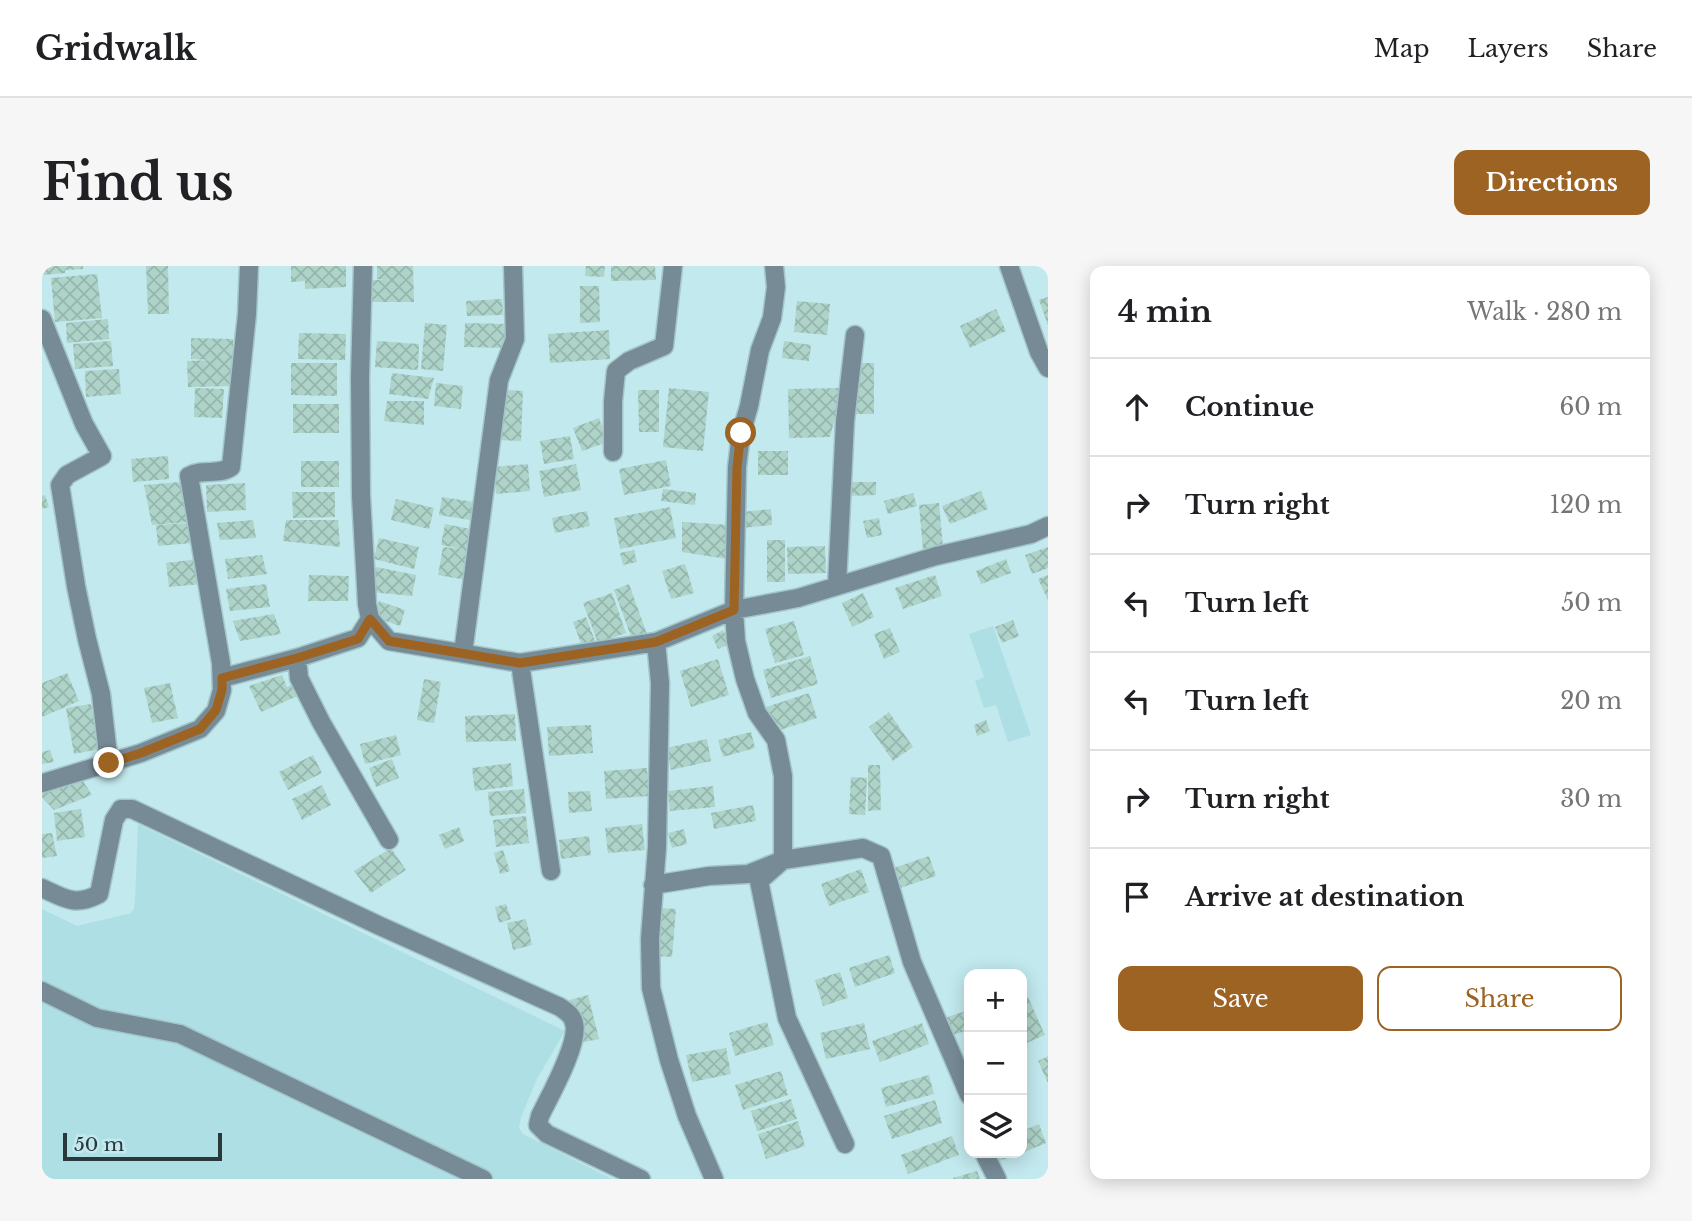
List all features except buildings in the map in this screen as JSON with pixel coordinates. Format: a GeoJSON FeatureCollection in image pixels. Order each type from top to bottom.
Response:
{"type":"FeatureCollection","features":[{"type":"Feature","properties":{"kind":"street"},"geometry":{"type":"LineString","coordinates":[[43,783],[141,753],[200,729],[216,710],[222,690],[221,663],[189,477],[196,472],[225,471],[231,467],[247,314],[249,266]]}},
{"type":"Feature","properties":{"kind":"street"},"geometry":{"type":"LineString","coordinates":[[363,266],[361,496],[367,604],[370,619],[389,641],[520,663],[656,642],[734,610],[798,598],[936,556],[1031,534],[1048,526]]}},
{"type":"Feature","properties":{"kind":"street"},"geometry":{"type":"LineString","coordinates":[[463,653],[499,380],[515,339],[513,266]]}},
{"type":"Feature","properties":{"kind":"street"},"geometry":{"type":"LineString","coordinates":[[613,452],[616,371],[629,361],[664,346],[673,266]]}},
{"type":"Feature","properties":{"kind":"street"},"geometry":{"type":"LineString","coordinates":[[774,266],[776,287],[772,318],[760,349],[741,433],[737,467],[734,610],[736,641],[757,713],[776,740],[783,776],[783,860],[759,881],[787,1018],[845,1144]]}},
{"type":"Feature","properties":{"kind":"street"},"geometry":{"type":"LineString","coordinates":[[1009,266],[1039,352],[1048,368]]}},
{"type":"Feature","properties":{"kind":"street"},"geometry":{"type":"LineString","coordinates":[[42,319],[84,424],[102,456],[67,475],[60,485],[76,586],[101,694],[109,763]]}},
{"type":"Feature","properties":{"kind":"street"},"geometry":{"type":"LineString","coordinates":[[837,585],[845,421],[855,335]]}},
{"type":"Feature","properties":{"kind":"street"},"geometry":{"type":"LineString","coordinates":[[222,678],[358,639],[370,619]]}},
{"type":"Feature","properties":{"kind":"street"},"geometry":{"type":"LineString","coordinates":[[656,642],[660,684],[656,847],[650,939],[651,988],[669,1060],[687,1115],[714,1179]]}},
{"type":"Feature","properties":{"kind":"street"},"geometry":{"type":"LineString","coordinates":[[297,658],[299,678],[321,722],[389,840]]}},
{"type":"Feature","properties":{"kind":"street"},"geometry":{"type":"LineString","coordinates":[[520,663],[551,871]]}},
{"type":"Feature","properties":{"kind":"street"},"geometry":{"type":"LineString","coordinates":[[42,888],[74,901],[88,900],[99,894],[114,820],[121,809],[132,809],[560,1007],[570,1014],[576,1026],[574,1043],[538,1125],[547,1135],[640,1179]]}},
{"type":"Feature","properties":{"kind":"street"},"geometry":{"type":"LineString","coordinates":[[653,885],[709,876],[748,874],[783,860],[863,848],[881,856],[912,962],[964,1083]]}},
{"type":"Feature","properties":{"kind":"street"},"geometry":{"type":"LineString","coordinates":[[42,991],[97,1018],[180,1034],[482,1179]]}},
{"type":"Feature","properties":{"kind":"street"},"geometry":{"type":"LineString","coordinates":[[986,1158],[997,1179]]}},
{"type":"Feature","properties":{"kind":"shaded area"},"geometry":{"type":"Polygon","coordinates":[[[993,626],[1031,735],[1008,742],[996,705],[984,708],[975,681],[984,677],[969,634],[993,626]]]}},
{"type":"Feature","properties":{"kind":"shaded area"},"geometry":{"type":"Polygon","coordinates":[[[138,824],[565,1031],[537,1079],[519,1128],[523,1134],[612,1179],[42,1179],[42,909],[77,926],[131,913],[135,900],[138,824]]]}},
{"type":"Feature","properties":{"kind":"route"},"geometry":{"type":"LineString","coordinates":[[109,763],[200,729],[216,710],[222,690],[222,678],[358,639],[370,619],[389,641],[520,663],[656,642],[734,610],[737,467],[741,433]]}}]}
